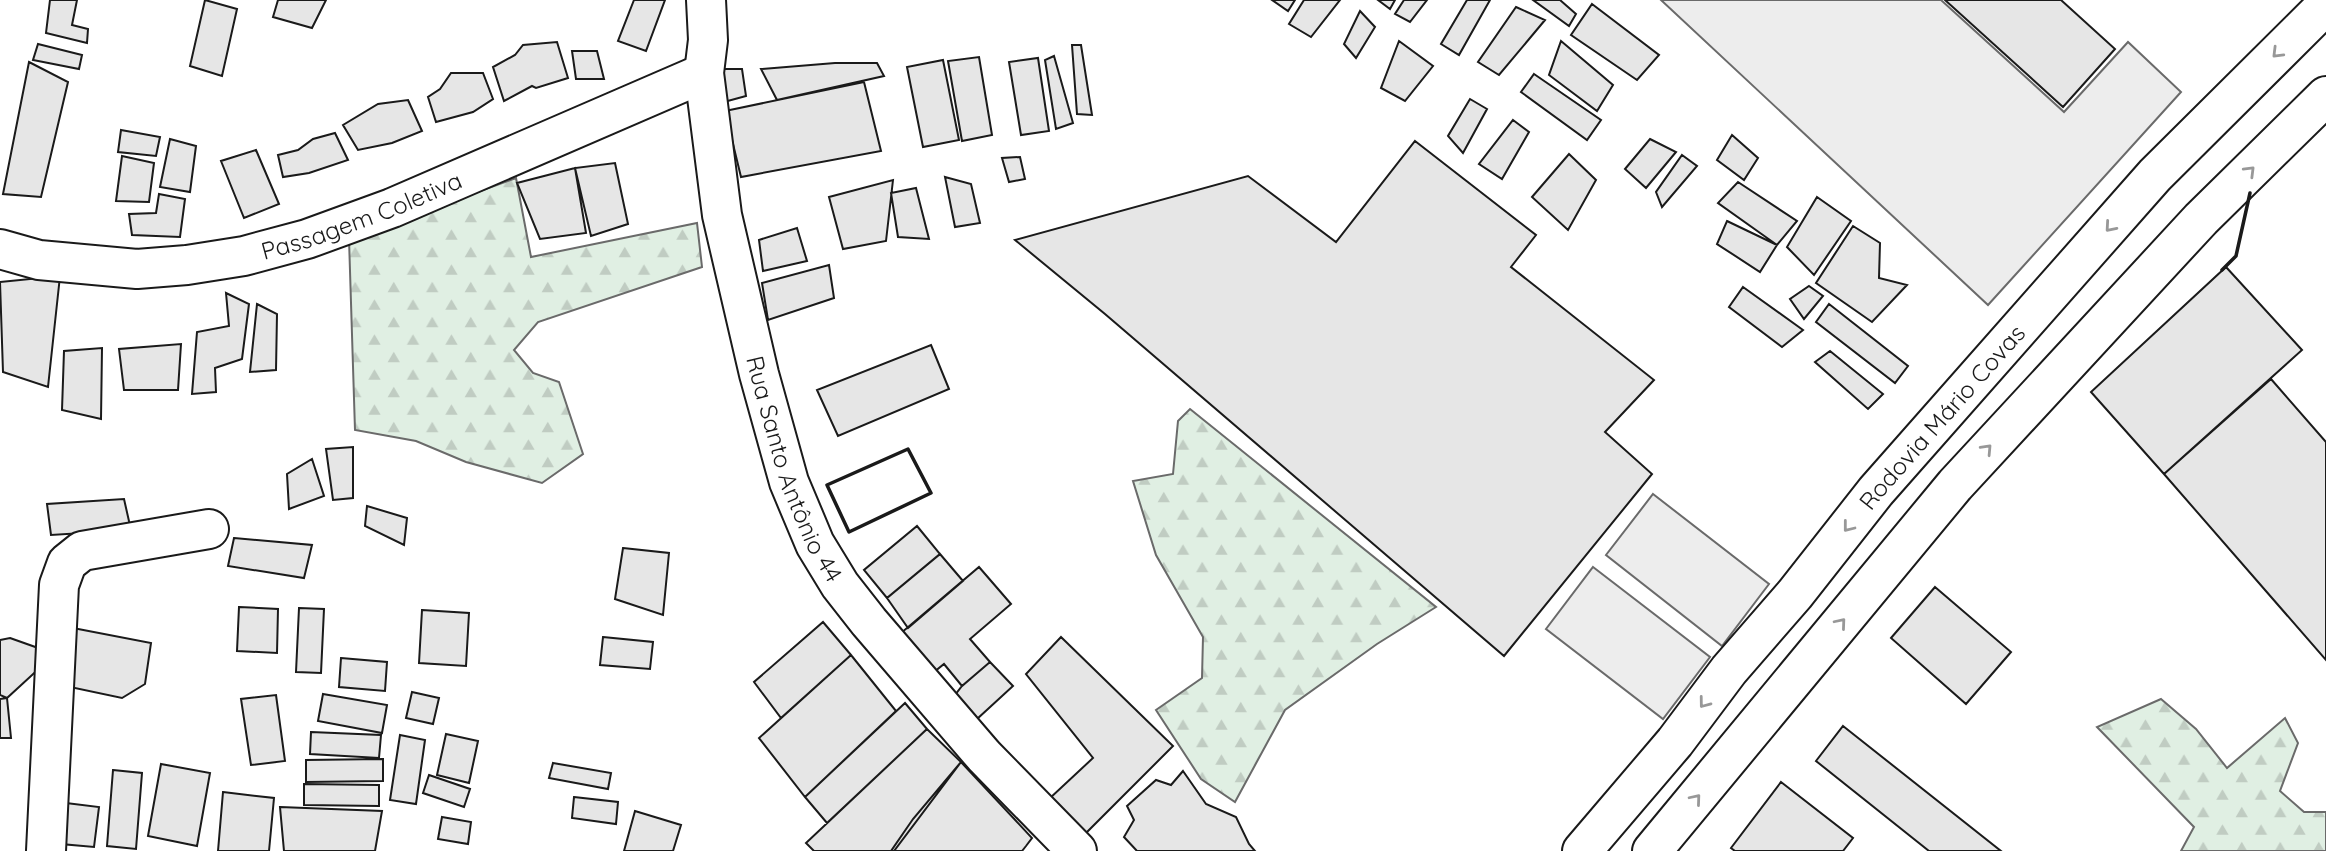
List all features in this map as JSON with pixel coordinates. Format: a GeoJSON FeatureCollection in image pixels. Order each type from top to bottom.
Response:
{"type":"FeatureCollection","features":[{"type":"Feature","properties":{"kind":"street","name":"Rua Santo Antônio 44"},"geometry":{"type":"LineString","coordinates":[[706,0],[708,40],[704,73],[722,215],[739,296],[789,482],[815,544],[839,585],[869,622],[984,755],[1077,851]]}},
{"type":"Feature","properties":{"kind":"street","name":"Rodovia Mário Covas"},"geometry":{"type":"LineString","coordinates":[[1582,851],[1675,742],[1729,670],[1795,594],[1876,491],[2155,175],[2326,5]]}},
{"type":"Feature","properties":{"kind":"street","name":"Passagem Coletiva"},"geometry":{"type":"LineString","coordinates":[[0,249],[39,260],[137,269],[244,256],[307,239],[392,208],[704,73]]}},
{"type":"Feature","properties":{"kind":"street"},"geometry":{"type":"LineString","coordinates":[[1652,851],[1955,485],[2201,219],[2326,96]]}},
{"type":"Feature","properties":{"kind":"street"},"geometry":{"type":"LineString","coordinates":[[46,851],[59,585],[67,563],[82,551],[209,529]]}},
{"type":"Feature","properties":{"kind":"green space"},"geometry":{"type":"Polygon","coordinates":[[[516,178],[531,257],[697,223],[702,267],[538,322],[514,350],[533,373],[559,382],[583,454],[542,483],[466,462],[416,441],[355,430],[349,239],[516,178]]]}},
{"type":"Feature","properties":{"kind":"green space"},"geometry":{"type":"Polygon","coordinates":[[[1190,409],[1436,607],[1377,644],[1285,710],[1235,802],[1201,779],[1156,710],[1202,678],[1203,637],[1156,555],[1133,481],[1173,474],[1178,421],[1190,409]]]}},
{"type":"Feature","properties":{"kind":"green space"},"geometry":{"type":"Polygon","coordinates":[[[2161,699],[2196,729],[2227,768],[2285,718],[2298,743],[2280,791],[2304,812],[2326,812],[2326,851],[2181,851],[2194,827],[2097,727],[2161,699]]]}},
{"type":"Feature","properties":{"kind":"shaded area"},"geometry":{"type":"Polygon","coordinates":[[[1661,0],[1941,0],[2064,112],[2128,42],[2181,92],[1988,305],[1661,0]]]}},
{"type":"Feature","properties":{"kind":"shaded area"},"geometry":{"type":"Polygon","coordinates":[[[1653,494],[1769,584],[1722,646],[1606,555],[1653,494]]]}},
{"type":"Feature","properties":{"kind":"shaded area"},"geometry":{"type":"Polygon","coordinates":[[[1593,567],[1710,657],[1663,719],[1546,629],[1593,567]]]}},
{"type":"Feature","properties":{"kind":"building"},"geometry":{"type":"Polygon","coordinates":[[[50,0],[77,0],[72,25],[88,29],[87,43],[46,33],[50,0]]]}},
{"type":"Feature","properties":{"kind":"building"},"geometry":{"type":"Polygon","coordinates":[[[205,0],[237,9],[222,76],[190,66],[205,0]]]}},
{"type":"Feature","properties":{"kind":"building"},"geometry":{"type":"Polygon","coordinates":[[[278,0],[326,0],[312,28],[273,17],[278,0]]]}},
{"type":"Feature","properties":{"kind":"building"},"geometry":{"type":"Polygon","coordinates":[[[634,0],[665,0],[646,51],[618,41],[634,0]]]}},
{"type":"Feature","properties":{"kind":"building"},"geometry":{"type":"Polygon","coordinates":[[[1272,0],[1295,0],[1288,11],[1272,0]]]}},
{"type":"Feature","properties":{"kind":"building"},"geometry":{"type":"Polygon","coordinates":[[[1304,0],[1340,0],[1311,37],[1289,24],[1304,0]]]}},
{"type":"Feature","properties":{"kind":"building"},"geometry":{"type":"Polygon","coordinates":[[[1378,0],[1395,0],[1390,9],[1378,0]]]}},
{"type":"Feature","properties":{"kind":"building"},"geometry":{"type":"Polygon","coordinates":[[[1404,0],[1427,0],[1410,22],[1395,14],[1404,0]]]}},
{"type":"Feature","properties":{"kind":"building"},"geometry":{"type":"Polygon","coordinates":[[[1467,0],[1490,0],[1459,55],[1441,44],[1467,0]]]}},
{"type":"Feature","properties":{"kind":"building"},"geometry":{"type":"Polygon","coordinates":[[[1533,0],[1560,0],[1576,14],[1569,26],[1533,0]]]}},
{"type":"Feature","properties":{"kind":"building"},"geometry":{"type":"Polygon","coordinates":[[[1945,0],[2061,0],[2115,49],[2063,107],[1945,0]]]}},
{"type":"Feature","properties":{"kind":"building"},"geometry":{"type":"Polygon","coordinates":[[[1592,4],[1659,55],[1637,80],[1571,35],[1592,4]]]}},
{"type":"Feature","properties":{"kind":"building"},"geometry":{"type":"Polygon","coordinates":[[[1516,7],[1545,20],[1499,75],[1478,62],[1516,7]]]}},
{"type":"Feature","properties":{"kind":"building"},"geometry":{"type":"Polygon","coordinates":[[[1360,11],[1375,27],[1356,58],[1344,44],[1360,11]]]}},
{"type":"Feature","properties":{"kind":"building"},"geometry":{"type":"Polygon","coordinates":[[[1399,41],[1433,66],[1405,101],[1381,88],[1399,41]]]}},
{"type":"Feature","properties":{"kind":"building"},"geometry":{"type":"Polygon","coordinates":[[[1561,41],[1613,85],[1597,111],[1549,75],[1561,41]]]}},
{"type":"Feature","properties":{"kind":"building"},"geometry":{"type":"Polygon","coordinates":[[[557,42],[568,78],[536,88],[532,86],[504,101],[493,67],[515,55],[523,45],[557,42]]]}},
{"type":"Feature","properties":{"kind":"building"},"geometry":{"type":"Polygon","coordinates":[[[38,44],[82,55],[79,69],[33,60],[38,44]]]}},
{"type":"Feature","properties":{"kind":"building"},"geometry":{"type":"Polygon","coordinates":[[[1072,45],[1081,45],[1092,115],[1077,114],[1072,45]]]}},
{"type":"Feature","properties":{"kind":"building"},"geometry":{"type":"Polygon","coordinates":[[[572,51],[597,51],[604,79],[576,79],[572,51]]]}},
{"type":"Feature","properties":{"kind":"building"},"geometry":{"type":"Polygon","coordinates":[[[1054,56],[1073,123],[1056,129],[1045,60],[1054,56]]]}},
{"type":"Feature","properties":{"kind":"building"},"geometry":{"type":"Polygon","coordinates":[[[979,57],[992,135],[962,141],[948,61],[979,57]]]}},
{"type":"Feature","properties":{"kind":"building"},"geometry":{"type":"Polygon","coordinates":[[[1038,58],[1049,131],[1021,135],[1009,62],[1038,58]]]}},
{"type":"Feature","properties":{"kind":"building"},"geometry":{"type":"Polygon","coordinates":[[[943,60],[959,140],[923,147],[907,67],[943,60]]]}},
{"type":"Feature","properties":{"kind":"building"},"geometry":{"type":"Polygon","coordinates":[[[29,62],[68,82],[41,197],[3,194],[29,62]]]}},
{"type":"Feature","properties":{"kind":"building"},"geometry":{"type":"Polygon","coordinates":[[[835,63],[877,63],[884,76],[777,100],[761,69],[835,63]]]}},
{"type":"Feature","properties":{"kind":"building"},"geometry":{"type":"Polygon","coordinates":[[[718,69],[742,69],[746,96],[724,102],[718,69]]]}},
{"type":"Feature","properties":{"kind":"building"},"geometry":{"type":"Polygon","coordinates":[[[451,73],[483,73],[493,99],[473,112],[436,122],[428,97],[440,89],[451,73]]]}},
{"type":"Feature","properties":{"kind":"building"},"geometry":{"type":"Polygon","coordinates":[[[1534,74],[1601,120],[1587,140],[1521,92],[1534,74]]]}},
{"type":"Feature","properties":{"kind":"building"},"geometry":{"type":"Polygon","coordinates":[[[864,82],[881,151],[741,177],[725,111],[864,82]]]}},
{"type":"Feature","properties":{"kind":"building"},"geometry":{"type":"Polygon","coordinates":[[[1470,99],[1487,109],[1463,153],[1448,136],[1470,99]]]}},
{"type":"Feature","properties":{"kind":"building"},"geometry":{"type":"Polygon","coordinates":[[[408,100],[422,131],[392,143],[358,150],[343,125],[378,104],[408,100]]]}},
{"type":"Feature","properties":{"kind":"building"},"geometry":{"type":"Polygon","coordinates":[[[1513,120],[1529,132],[1502,179],[1479,164],[1513,120]]]}},
{"type":"Feature","properties":{"kind":"building"},"geometry":{"type":"Polygon","coordinates":[[[121,130],[160,137],[156,156],[118,152],[121,130]]]}},
{"type":"Feature","properties":{"kind":"building"},"geometry":{"type":"Polygon","coordinates":[[[335,133],[348,160],[309,173],[283,177],[278,155],[298,150],[313,139],[335,133]]]}},
{"type":"Feature","properties":{"kind":"building"},"geometry":{"type":"Polygon","coordinates":[[[1732,135],[1758,158],[1744,180],[1717,160],[1732,135]]]}},
{"type":"Feature","properties":{"kind":"building"},"geometry":{"type":"Polygon","coordinates":[[[170,139],[196,146],[190,192],[160,187],[170,139]]]}},
{"type":"Feature","properties":{"kind":"building"},"geometry":{"type":"Polygon","coordinates":[[[1650,139],[1676,152],[1646,188],[1625,169],[1650,139]]]}},
{"type":"Feature","properties":{"kind":"building"},"geometry":{"type":"Polygon","coordinates":[[[1415,141],[1536,235],[1511,267],[1654,380],[1605,432],[1652,474],[1504,656],[1015,240],[1248,176],[1336,242],[1415,141]]]}},
{"type":"Feature","properties":{"kind":"building"},"geometry":{"type":"Polygon","coordinates":[[[256,150],[279,204],[244,218],[221,161],[256,150]]]}},
{"type":"Feature","properties":{"kind":"building"},"geometry":{"type":"Polygon","coordinates":[[[1569,154],[1596,180],[1568,230],[1532,197],[1569,154]]]}},
{"type":"Feature","properties":{"kind":"building"},"geometry":{"type":"Polygon","coordinates":[[[1682,155],[1697,166],[1662,207],[1656,192],[1682,155]]]}},
{"type":"Feature","properties":{"kind":"building"},"geometry":{"type":"Polygon","coordinates":[[[122,156],[154,163],[149,202],[116,201],[122,156]]]}},
{"type":"Feature","properties":{"kind":"building"},"geometry":{"type":"Polygon","coordinates":[[[1020,157],[1025,179],[1009,182],[1002,158],[1020,157]]]}},
{"type":"Feature","properties":{"kind":"building"},"geometry":{"type":"Polygon","coordinates":[[[615,163],[628,224],[591,236],[575,168],[615,163]]]}},
{"type":"Feature","properties":{"kind":"building"},"geometry":{"type":"Polygon","coordinates":[[[575,168],[586,233],[540,239],[517,183],[575,168]]]}},
{"type":"Feature","properties":{"kind":"building"},"geometry":{"type":"Polygon","coordinates":[[[945,177],[971,184],[980,223],[955,227],[945,177]]]}},
{"type":"Feature","properties":{"kind":"building"},"geometry":{"type":"Polygon","coordinates":[[[893,180],[886,241],[843,249],[829,197],[893,180]]]}},
{"type":"Feature","properties":{"kind":"building"},"geometry":{"type":"Polygon","coordinates":[[[1738,182],[1797,221],[1777,245],[1718,203],[1738,182]]]}},
{"type":"Feature","properties":{"kind":"building"},"geometry":{"type":"Polygon","coordinates":[[[916,188],[929,239],[898,237],[891,193],[916,188]]]}},
{"type":"Feature","properties":{"kind":"building"},"geometry":{"type":"Polygon","coordinates":[[[159,194],[185,199],[180,237],[132,235],[129,214],[156,213],[159,194]]]}},
{"type":"Feature","properties":{"kind":"building"},"geometry":{"type":"Polygon","coordinates":[[[1817,197],[1851,221],[1814,275],[1787,247],[1817,197]]]}},
{"type":"Feature","properties":{"kind":"building"},"geometry":{"type":"Polygon","coordinates":[[[1727,221],[1777,245],[1760,272],[1717,244],[1727,221]]]}},
{"type":"Feature","properties":{"kind":"building"},"geometry":{"type":"Polygon","coordinates":[[[1853,226],[1880,243],[1879,278],[1907,285],[1872,322],[1816,283],[1853,226]]]}},
{"type":"Feature","properties":{"kind":"building"},"geometry":{"type":"Polygon","coordinates":[[[797,228],[807,261],[763,271],[759,240],[797,228]]]}},
{"type":"Feature","properties":{"kind":"building"},"geometry":{"type":"Polygon","coordinates":[[[829,265],[834,298],[768,320],[762,283],[829,265]]]}},
{"type":"Feature","properties":{"kind":"building"},"geometry":{"type":"Polygon","coordinates":[[[2226,267],[2302,350],[2164,474],[2091,392],[2226,267]]]}},
{"type":"Feature","properties":{"kind":"building"},"geometry":{"type":"Polygon","coordinates":[[[60,276],[48,387],[3,372],[0,282],[60,276]]]}},
{"type":"Feature","properties":{"kind":"building"},"geometry":{"type":"Polygon","coordinates":[[[1809,286],[1823,296],[1804,319],[1790,299],[1809,286]]]}},
{"type":"Feature","properties":{"kind":"building"},"geometry":{"type":"Polygon","coordinates":[[[1743,287],[1803,330],[1782,347],[1729,307],[1743,287]]]}},
{"type":"Feature","properties":{"kind":"building"},"geometry":{"type":"Polygon","coordinates":[[[226,293],[249,304],[242,359],[215,368],[216,392],[192,394],[197,332],[229,326],[226,293]]]}},
{"type":"Feature","properties":{"kind":"building"},"geometry":{"type":"Polygon","coordinates":[[[257,304],[277,314],[276,370],[250,372],[257,304]]]}},
{"type":"Feature","properties":{"kind":"building"},"geometry":{"type":"Polygon","coordinates":[[[1829,304],[1908,366],[1895,383],[1816,322],[1829,304]]]}},
{"type":"Feature","properties":{"kind":"building"},"geometry":{"type":"Polygon","coordinates":[[[181,344],[178,390],[124,390],[119,349],[181,344]]]}},
{"type":"Feature","properties":{"kind":"building"},"geometry":{"type":"Polygon","coordinates":[[[931,345],[949,389],[838,436],[817,390],[931,345]]]}},
{"type":"Feature","properties":{"kind":"building"},"geometry":{"type":"Polygon","coordinates":[[[102,348],[101,419],[62,410],[64,351],[102,348]]]}},
{"type":"Feature","properties":{"kind":"building"},"geometry":{"type":"Polygon","coordinates":[[[1830,351],[1883,394],[1868,409],[1815,362],[1830,351]]]}},
{"type":"Feature","properties":{"kind":"building"},"geometry":{"type":"Polygon","coordinates":[[[2271,379],[2326,442],[2326,660],[2164,474],[2271,379]]]}},
{"type":"Feature","properties":{"kind":"building"},"geometry":{"type":"Polygon","coordinates":[[[353,447],[353,498],[333,500],[326,449],[353,447]]]}},
{"type":"Feature","properties":{"kind":"building"},"geometry":{"type":"Polygon","coordinates":[[[312,459],[324,496],[289,509],[287,474],[312,459]]]}},
{"type":"Feature","properties":{"kind":"building"},"geometry":{"type":"Polygon","coordinates":[[[124,499],[131,530],[51,535],[47,504],[124,499]]]}},
{"type":"Feature","properties":{"kind":"building"},"geometry":{"type":"Polygon","coordinates":[[[367,506],[407,518],[404,545],[365,526],[367,506]]]}},
{"type":"Feature","properties":{"kind":"building"},"geometry":{"type":"Polygon","coordinates":[[[917,526],[940,554],[887,598],[864,570],[917,526]]]}},
{"type":"Feature","properties":{"kind":"building"},"geometry":{"type":"Polygon","coordinates":[[[234,538],[312,545],[304,578],[228,566],[234,538]]]}},
{"type":"Feature","properties":{"kind":"building"},"geometry":{"type":"Polygon","coordinates":[[[623,548],[669,553],[663,615],[615,599],[623,548]]]}},
{"type":"Feature","properties":{"kind":"building"},"geometry":{"type":"Polygon","coordinates":[[[940,554],[963,581],[908,628],[887,598],[940,554]]]}},
{"type":"Feature","properties":{"kind":"building"},"geometry":{"type":"Polygon","coordinates":[[[979,567],[1011,604],[970,639],[990,662],[962,686],[944,664],[934,672],[901,633],[979,567]]]}},
{"type":"Feature","properties":{"kind":"building"},"geometry":{"type":"Polygon","coordinates":[[[1935,587],[2011,652],[1966,704],[1891,638],[1935,587]]]}},
{"type":"Feature","properties":{"kind":"building"},"geometry":{"type":"Polygon","coordinates":[[[239,607],[278,609],[277,653],[237,651],[239,607]]]}},
{"type":"Feature","properties":{"kind":"building"},"geometry":{"type":"Polygon","coordinates":[[[299,608],[324,609],[321,673],[296,672],[299,608]]]}},
{"type":"Feature","properties":{"kind":"building"},"geometry":{"type":"Polygon","coordinates":[[[422,610],[469,613],[466,666],[419,663],[422,610]]]}},
{"type":"Feature","properties":{"kind":"building"},"geometry":{"type":"Polygon","coordinates":[[[823,622],[851,655],[781,718],[754,682],[823,622]]]}},
{"type":"Feature","properties":{"kind":"building"},"geometry":{"type":"Polygon","coordinates":[[[73,628],[151,643],[145,684],[122,698],[70,687],[73,628]]]}},
{"type":"Feature","properties":{"kind":"building"},"geometry":{"type":"Polygon","coordinates":[[[603,637],[653,642],[650,669],[600,665],[603,637]]]}},
{"type":"Feature","properties":{"kind":"building"},"geometry":{"type":"Polygon","coordinates":[[[1061,637],[1173,746],[1085,834],[1049,799],[1093,758],[1026,674],[1061,637]]]}},
{"type":"Feature","properties":{"kind":"building"},"geometry":{"type":"Polygon","coordinates":[[[10,638],[55,654],[7,698],[0,695],[0,640],[10,638]]]}},
{"type":"Feature","properties":{"kind":"building"},"geometry":{"type":"Polygon","coordinates":[[[851,655],[896,711],[805,797],[759,738],[851,655]]]}},
{"type":"Feature","properties":{"kind":"building"},"geometry":{"type":"Polygon","coordinates":[[[341,658],[387,662],[385,691],[339,687],[341,658]]]}},
{"type":"Feature","properties":{"kind":"building"},"geometry":{"type":"Polygon","coordinates":[[[990,662],[1013,686],[977,719],[955,695],[990,662]]]}},
{"type":"Feature","properties":{"kind":"building"},"geometry":{"type":"Polygon","coordinates":[[[412,692],[439,698],[433,724],[406,718],[412,692]]]}},
{"type":"Feature","properties":{"kind":"building"},"geometry":{"type":"Polygon","coordinates":[[[323,694],[387,705],[382,733],[318,721],[323,694]]]}},
{"type":"Feature","properties":{"kind":"building"},"geometry":{"type":"Polygon","coordinates":[[[276,695],[285,761],[251,765],[241,699],[276,695]]]}},
{"type":"Feature","properties":{"kind":"building"},"geometry":{"type":"Polygon","coordinates":[[[7,698],[11,738],[0,738],[0,699],[7,698]]]}},
{"type":"Feature","properties":{"kind":"building"},"geometry":{"type":"Polygon","coordinates":[[[905,703],[927,729],[827,823],[805,797],[905,703]]]}},
{"type":"Feature","properties":{"kind":"building"},"geometry":{"type":"Polygon","coordinates":[[[1843,726],[2001,851],[1929,851],[1816,761],[1843,726]]]}},
{"type":"Feature","properties":{"kind":"building"},"geometry":{"type":"Polygon","coordinates":[[[927,729],[961,762],[894,851],[814,851],[806,843],[927,729]]]}},
{"type":"Feature","properties":{"kind":"building"},"geometry":{"type":"Polygon","coordinates":[[[311,732],[381,735],[379,758],[310,754],[311,732]]]}},
{"type":"Feature","properties":{"kind":"building"},"geometry":{"type":"Polygon","coordinates":[[[446,734],[478,741],[469,783],[437,775],[446,734]]]}},
{"type":"Feature","properties":{"kind":"building"},"geometry":{"type":"Polygon","coordinates":[[[400,735],[425,740],[416,804],[390,800],[400,735]]]}},
{"type":"Feature","properties":{"kind":"building"},"geometry":{"type":"Polygon","coordinates":[[[383,759],[383,781],[306,782],[306,760],[383,759]]]}},
{"type":"Feature","properties":{"kind":"building"},"geometry":{"type":"Polygon","coordinates":[[[961,762],[1032,838],[1026,846],[1022,851],[891,851],[913,819],[961,762]]]}},
{"type":"Feature","properties":{"kind":"building"},"geometry":{"type":"Polygon","coordinates":[[[553,763],[611,773],[608,789],[549,778],[553,763]]]}},
{"type":"Feature","properties":{"kind":"building"},"geometry":{"type":"Polygon","coordinates":[[[161,764],[210,773],[197,846],[148,836],[161,764]]]}},
{"type":"Feature","properties":{"kind":"building"},"geometry":{"type":"Polygon","coordinates":[[[113,770],[142,773],[136,849],[107,846],[113,770]]]}},
{"type":"Feature","properties":{"kind":"building"},"geometry":{"type":"Polygon","coordinates":[[[1183,771],[1206,804],[1236,817],[1255,851],[1137,851],[1124,837],[1134,820],[1127,806],[1156,780],[1171,785],[1183,771]]]}},
{"type":"Feature","properties":{"kind":"building"},"geometry":{"type":"Polygon","coordinates":[[[429,775],[470,789],[464,807],[423,793],[429,775]]]}},
{"type":"Feature","properties":{"kind":"building"},"geometry":{"type":"Polygon","coordinates":[[[1781,782],[1853,838],[1843,851],[1735,851],[1731,848],[1781,782]]]}},
{"type":"Feature","properties":{"kind":"building"},"geometry":{"type":"Polygon","coordinates":[[[304,784],[379,785],[379,806],[304,805],[304,784]]]}},
{"type":"Feature","properties":{"kind":"building"},"geometry":{"type":"Polygon","coordinates":[[[223,792],[274,798],[269,851],[218,851],[223,792]]]}},
{"type":"Feature","properties":{"kind":"building"},"geometry":{"type":"Polygon","coordinates":[[[574,797],[618,802],[616,824],[572,818],[574,797]]]}},
{"type":"Feature","properties":{"kind":"building"},"geometry":{"type":"Polygon","coordinates":[[[66,803],[99,807],[94,847],[61,844],[66,803]]]}},
{"type":"Feature","properties":{"kind":"building"},"geometry":{"type":"Polygon","coordinates":[[[280,807],[382,811],[375,851],[284,851],[280,807]]]}},
{"type":"Feature","properties":{"kind":"building"},"geometry":{"type":"Polygon","coordinates":[[[635,811],[681,825],[673,851],[624,851],[635,811]]]}},
{"type":"Feature","properties":{"kind":"building"},"geometry":{"type":"Polygon","coordinates":[[[442,817],[471,822],[468,844],[438,839],[442,817]]]}},
{"type":"Feature","properties":{"kind":"wall"},"geometry":{"type":"LineString","coordinates":[[2222,270],[2236,256],[2250,193]]}},
{"type":"Feature","properties":{"kind":"wall"},"geometry":{"type":"LineString","coordinates":[[908,449],[931,493],[849,532],[827,485],[908,449]]}}]}
